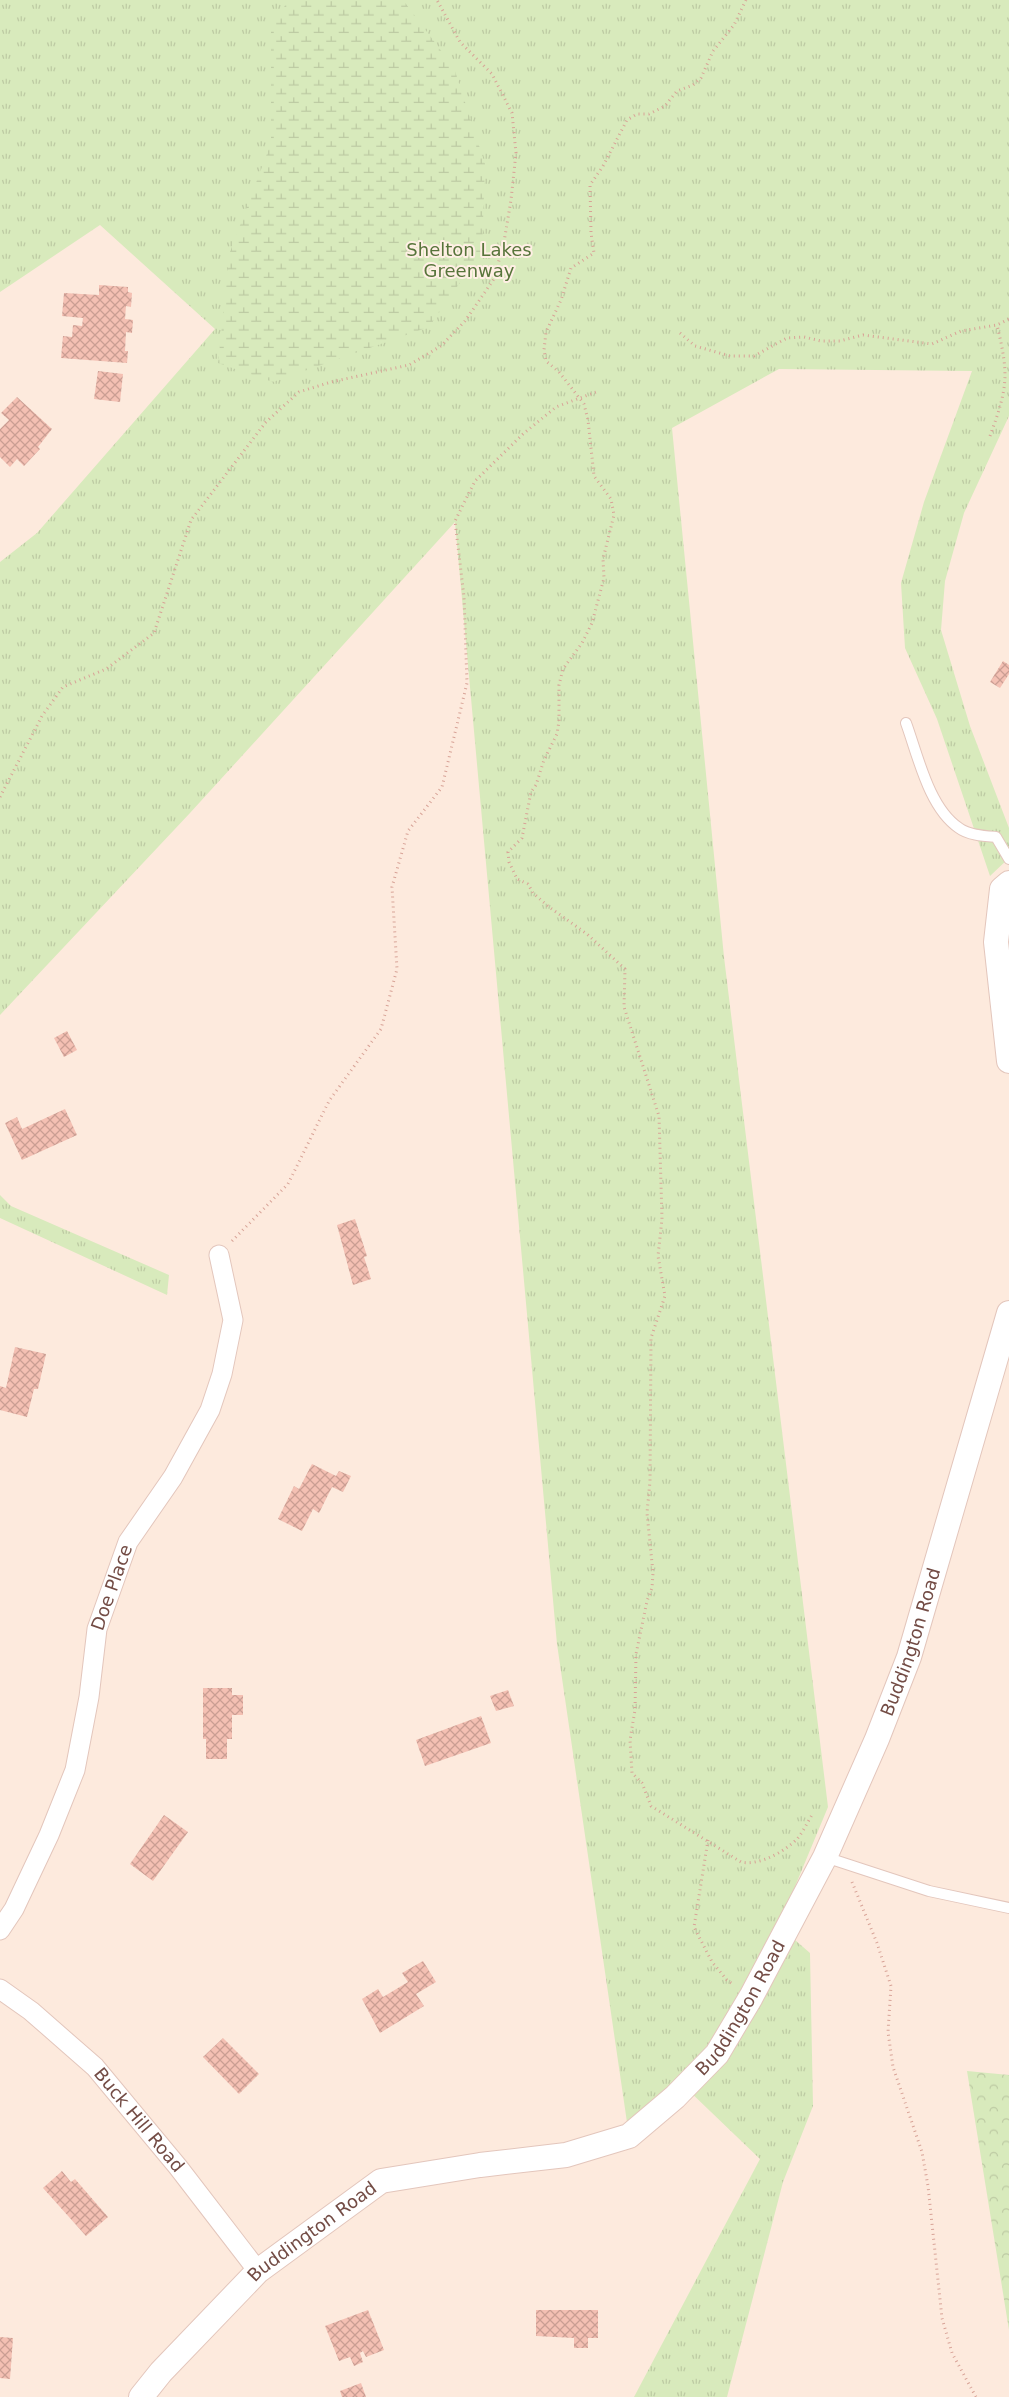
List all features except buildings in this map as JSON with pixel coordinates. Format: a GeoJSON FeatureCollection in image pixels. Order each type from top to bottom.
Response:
{"type":"FeatureCollection","features":[{"type":"Feature","properties":{"kind":"street"},"geometry":{"type":"LineString","coordinates":[[1009,883],[1002,890],[996,942],[1009,1061]]}},
{"type":"Feature","properties":{"kind":"street","name":"Doe Place"},"geometry":{"type":"LineString","coordinates":[[0,1930],[14,1908],[49,1835],[75,1770],[89,1697],[97,1629],[128,1542],[173,1477],[210,1410],[222,1374],[234,1320],[219,1255]]}},
{"type":"Feature","properties":{"kind":"street","name":"Buddington Road"},"geometry":{"type":"LineString","coordinates":[[141,2397],[161,2372],[258,2270],[381,2181],[480,2165],[566,2155],[629,2136],[675,2098],[717,2054],[835,1861],[844,1818],[909,1657],[1009,1313]]}},
{"type":"Feature","properties":{"kind":"street","name":"Buck Hill Road"},"geometry":{"type":"LineString","coordinates":[[0,1989],[31,2012],[95,2067],[178,2167],[258,2270]]}},
{"type":"Feature","properties":{"kind":"lane"},"geometry":{"type":"LineString","coordinates":[[906,723],[932,796],[944,814],[960,829],[981,836],[996,837],[1009,859]]}},
{"type":"Feature","properties":{"kind":"lane"},"geometry":{"type":"LineString","coordinates":[[835,1861],[929,1891],[1009,1908]]}},
{"type":"Feature","properties":{"kind":"path"},"geometry":{"type":"LineString","coordinates":[[0,796],[42,716],[63,687],[106,670],[154,633],[191,520],[266,422],[299,392],[331,382],[409,365],[441,346],[465,320],[494,280],[504,242],[511,200],[516,153],[512,113],[492,74],[460,42],[437,0]]}},
{"type":"Feature","properties":{"kind":"path"},"geometry":{"type":"LineString","coordinates":[[746,0],[734,25],[713,52],[701,78],[693,85],[677,91],[665,106],[648,114],[636,114],[627,120],[604,166],[590,186],[591,234],[594,253],[571,268],[561,300],[546,332],[544,350],[546,361],[559,372],[584,404],[588,420],[594,476],[611,500],[614,515],[603,559],[604,578],[592,623],[582,643],[563,669],[559,685],[557,734],[544,760],[536,785],[531,792],[522,838],[508,852],[509,862],[517,879],[528,884],[533,893],[549,908],[586,934],[624,969],[624,1007],[660,1116],[662,1219],[658,1256],[665,1296],[651,1338],[650,1480],[647,1513],[653,1573],[652,1588],[647,1601],[636,1654],[635,1710],[630,1740],[632,1774],[642,1783],[651,1806],[741,1862],[751,1865],[777,1852],[797,1838],[812,1815]]}},
{"type":"Feature","properties":{"kind":"path"},"geometry":{"type":"LineString","coordinates":[[680,333],[695,346],[730,356],[754,356],[787,338],[804,337],[821,341],[840,341],[863,335],[932,344],[961,331],[997,325],[1009,319]]}},
{"type":"Feature","properties":{"kind":"path"},"geometry":{"type":"LineString","coordinates":[[990,436],[1002,403],[1006,384],[1006,362],[997,325]]}},
{"type":"Feature","properties":{"kind":"path"},"geometry":{"type":"LineString","coordinates":[[219,1255],[288,1184],[329,1100],[381,1029],[397,969],[392,887],[408,831],[442,787],[468,683],[464,596],[455,521],[475,481],[523,434],[556,407],[596,392]]}},
{"type":"Feature","properties":{"kind":"path"},"geometry":{"type":"LineString","coordinates":[[708,1840],[694,1927],[712,1962],[727,1980],[751,1997]]}},
{"type":"Feature","properties":{"kind":"path"},"geometry":{"type":"LineString","coordinates":[[835,1861],[877,1943],[891,1986],[888,2032],[893,2067],[922,2152],[928,2186],[942,2318],[952,2353],[976,2397]]}},
{"type":"Feature","properties":{"kind":"green space","name":"Shelton Lakes Greenway"},"geometry":{"type":"Polygon","coordinates":[[[0,0],[1009,0],[1009,416],[964,513],[945,581],[941,630],[970,726],[1009,828],[1009,858],[990,876],[937,719],[905,648],[901,583],[924,502],[972,371],[779,369],[672,428],[724,957],[828,1807],[774,1937],[725,2020],[695,2063],[629,2136],[557,1644],[455,522],[190,813],[0,1015],[0,562],[37,533],[215,329],[100,225],[0,292],[0,0]]]}},
{"type":"Feature","properties":{"kind":"green space"},"geometry":{"type":"Polygon","coordinates":[[[288,0],[403,0],[454,68],[485,164],[482,251],[429,327],[273,382],[218,363],[230,252],[271,143],[271,31],[288,0]]]}},
{"type":"Feature","properties":{"kind":"green space"},"geometry":{"type":"Polygon","coordinates":[[[0,1195],[11,1206],[169,1275],[167,1295],[0,1218],[0,1195]]]}},
{"type":"Feature","properties":{"kind":"green space"},"geometry":{"type":"Polygon","coordinates":[[[795,1940],[810,1953],[813,2106],[783,2182],[727,2397],[634,2397],[760,2159],[685,2087],[763,1988],[795,1940]]]}},
{"type":"Feature","properties":{"kind":"green space"},"geometry":{"type":"Polygon","coordinates":[[[967,2071],[1009,2075],[1009,2330],[967,2071]]]}}]}
